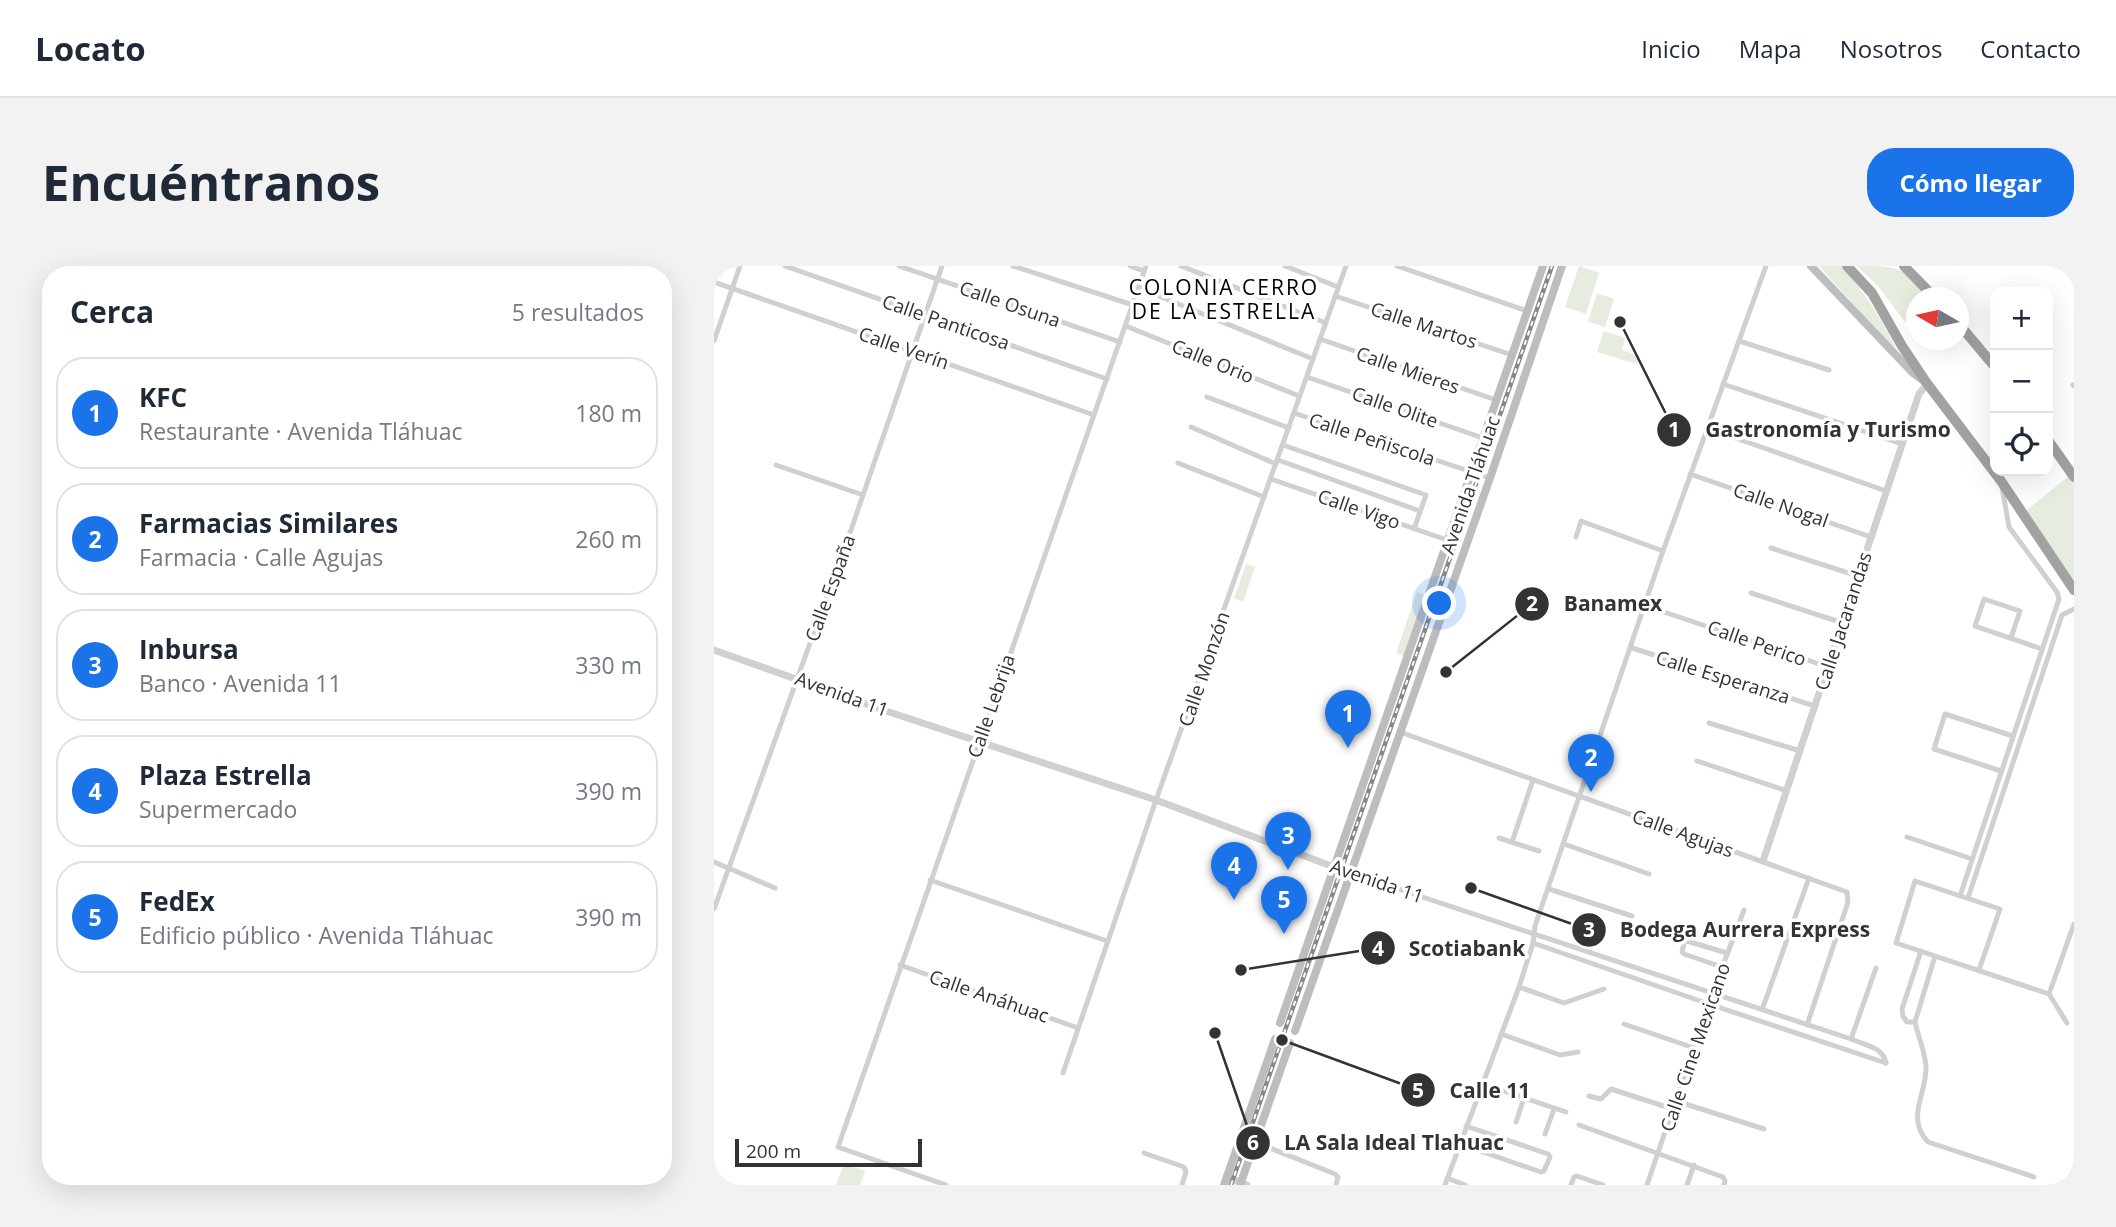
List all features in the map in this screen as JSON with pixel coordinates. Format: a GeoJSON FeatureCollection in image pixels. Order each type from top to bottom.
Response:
{"type":"FeatureCollection","features":[{"type":"Feature","properties":{"kind":"highway"},"geometry":{"type":"LineString","coordinates":[[1847,266],[1872,293],[1926,383],[2001,481],[2074,590]]}},
{"type":"Feature","properties":{"kind":"highway"},"geometry":{"type":"LineString","coordinates":[[1906,267],[1925,287]]}},
{"type":"Feature","properties":{"kind":"highway"},"geometry":{"type":"LineString","coordinates":[[1969,335],[1990,360]]}},
{"type":"Feature","properties":{"kind":"highway"},"geometry":{"type":"LineString","coordinates":[[2053,447],[2074,477]]}},
{"type":"Feature","properties":{"kind":"main road","name":"Avenida Tláhuac"},"geometry":{"type":"LineString","coordinates":[[1280,1023],[1543,266]]}},
{"type":"Feature","properties":{"kind":"main road","name":"Avenida Tláhuac"},"geometry":{"type":"LineString","coordinates":[[1295,1031],[1562,266]]}},
{"type":"Feature","properties":{"kind":"main road"},"geometry":{"type":"LineString","coordinates":[[1811,266],[1913,373],[1926,383]]}},
{"type":"Feature","properties":{"kind":"main road"},"geometry":{"type":"LineString","coordinates":[[1226,1181],[1275,1039]]}},
{"type":"Feature","properties":{"kind":"main road"},"geometry":{"type":"LineString","coordinates":[[1243,1184],[1290,1044]]}},
{"type":"Feature","properties":{"kind":"street"},"geometry":{"type":"LineString","coordinates":[[714,341],[740,266]]}},
{"type":"Feature","properties":{"kind":"street","name":"Calle Panticosa"},"geometry":{"type":"LineString","coordinates":[[785,266],[1108,379]]}},
{"type":"Feature","properties":{"kind":"street","name":"Calle Osuna"},"geometry":{"type":"LineString","coordinates":[[899,266],[1121,342]]}},
{"type":"Feature","properties":{"kind":"street","name":"Calle España"},"geometry":{"type":"LineString","coordinates":[[714,908],[863,495],[942,266]]}},
{"type":"Feature","properties":{"kind":"street"},"geometry":{"type":"LineString","coordinates":[[1013,266],[1133,305]]}},
{"type":"Feature","properties":{"kind":"street"},"geometry":{"type":"LineString","coordinates":[[1130,266],[1145,268]]}},
{"type":"Feature","properties":{"kind":"street"},"geometry":{"type":"LineString","coordinates":[[1181,266],[1326,323]]}},
{"type":"Feature","properties":{"kind":"street"},"geometry":{"type":"LineString","coordinates":[[1285,266],[1338,287]]}},
{"type":"Feature","properties":{"kind":"street","name":"Calle Monzón"},"geometry":{"type":"LineString","coordinates":[[1063,1073],[1156,800],[1346,266]]}},
{"type":"Feature","properties":{"kind":"street"},"geometry":{"type":"LineString","coordinates":[[1396,266],[1527,312]]}},
{"type":"Feature","properties":{"kind":"street"},"geometry":{"type":"LineString","coordinates":[[1465,1185],[1446,1182],[1519,987],[1534,933],[1663,551],[1766,266]]}},
{"type":"Feature","properties":{"kind":"street","name":"Calle Lebrija"},"geometry":{"type":"LineString","coordinates":[[946,1185],[838,1147],[1145,268]]}},
{"type":"Feature","properties":{"kind":"street","name":"Calle Verín"},"geometry":{"type":"LineString","coordinates":[[714,282],[1094,415]]}},
{"type":"Feature","properties":{"kind":"street"},"geometry":{"type":"LineString","coordinates":[[1139,288],[1313,359]]}},
{"type":"Feature","properties":{"kind":"street","name":"Calle Martos"},"geometry":{"type":"LineString","coordinates":[[1335,296],[1512,355]]}},
{"type":"Feature","properties":{"kind":"street","name":"Calle Orio"},"geometry":{"type":"LineString","coordinates":[[1126,326],[1299,397]]}},
{"type":"Feature","properties":{"kind":"street","name":"Calle Mieres"},"geometry":{"type":"LineString","coordinates":[[1320,340],[1496,400]]}},
{"type":"Feature","properties":{"kind":"street"},"geometry":{"type":"LineString","coordinates":[[1739,341],[1829,370]]}},
{"type":"Feature","properties":{"kind":"street","name":"Calle Olite"},"geometry":{"type":"LineString","coordinates":[[1307,377],[1483,438]]}},
{"type":"Feature","properties":{"kind":"street","name":"Calle Jacarandas"},"geometry":{"type":"LineString","coordinates":[[1763,861],[1919,394],[1926,383]]}},
{"type":"Feature","properties":{"kind":"street"},"geometry":{"type":"LineString","coordinates":[[1723,384],[1902,444]]}},
{"type":"Feature","properties":{"kind":"street"},"geometry":{"type":"LineString","coordinates":[[1207,397],[1289,428]]}},
{"type":"Feature","properties":{"kind":"street","name":"Calle Peñiscola"},"geometry":{"type":"LineString","coordinates":[[1294,413],[1490,478]]}},
{"type":"Feature","properties":{"kind":"street"},"geometry":{"type":"LineString","coordinates":[[1191,427],[1277,462],[1420,511]]}},
{"type":"Feature","properties":{"kind":"street"},"geometry":{"type":"LineString","coordinates":[[1707,428],[1886,491]]}},
{"type":"Feature","properties":{"kind":"street"},"geometry":{"type":"LineString","coordinates":[[1283,445],[1426,495],[1414,529]]}},
{"type":"Feature","properties":{"kind":"street"},"geometry":{"type":"LineString","coordinates":[[1178,463],[1264,497]]}},
{"type":"Feature","properties":{"kind":"street"},"geometry":{"type":"LineString","coordinates":[[776,465],[863,495]]}},
{"type":"Feature","properties":{"kind":"street","name":"Calle Nogal"},"geometry":{"type":"LineString","coordinates":[[1690,474],[1871,537]]}},
{"type":"Feature","properties":{"kind":"street","name":"Calle Vigo"},"geometry":{"type":"LineString","coordinates":[[1271,478],[1447,540]]}},
{"type":"Feature","properties":{"kind":"street"},"geometry":{"type":"LineString","coordinates":[[1960,896],[2059,600],[2057,592],[2009,527],[2001,481]]}},
{"type":"Feature","properties":{"kind":"street"},"geometry":{"type":"LineString","coordinates":[[1576,537],[1581,521],[1663,551]]}},
{"type":"Feature","properties":{"kind":"street"},"geometry":{"type":"LineString","coordinates":[[1771,548],[1858,576]]}},
{"type":"Feature","properties":{"kind":"street"},"geometry":{"type":"LineString","coordinates":[[1751,593],[1843,623]]}},
{"type":"Feature","properties":{"kind":"street"},"geometry":{"type":"LineString","coordinates":[[2011,638],[2020,611],[1984,599],[1975,626],[2042,649]]}},
{"type":"Feature","properties":{"kind":"street","name":"Calle Perico"},"geometry":{"type":"LineString","coordinates":[[1646,606],[1828,667]]}},
{"type":"Feature","properties":{"kind":"street"},"geometry":{"type":"LineString","coordinates":[[1968,898],[2062,615],[2074,610]]}},
{"type":"Feature","properties":{"kind":"street","name":"Calle Esperanza"},"geometry":{"type":"LineString","coordinates":[[1632,648],[1815,706]]}},
{"type":"Feature","properties":{"kind":"street","name":"Avenida 11"},"geometry":{"type":"LineString","coordinates":[[714,650],[1156,800],[1350,873],[1807,1024],[1882,1053],[1886,1063],[1709,1004]]}},
{"type":"Feature","properties":{"kind":"street"},"geometry":{"type":"LineString","coordinates":[[2001,771],[1934,749],[1945,714],[2013,736]]}},
{"type":"Feature","properties":{"kind":"street"},"geometry":{"type":"LineString","coordinates":[[1709,723],[1800,751]]}},
{"type":"Feature","properties":{"kind":"street","name":"Calle Agujas"},"geometry":{"type":"LineString","coordinates":[[1400,732],[1847,892],[1848,902],[1807,1024]]}},
{"type":"Feature","properties":{"kind":"street"},"geometry":{"type":"LineString","coordinates":[[1697,761],[1787,791]]}},
{"type":"Feature","properties":{"kind":"street"},"geometry":{"type":"LineString","coordinates":[[1512,842],[1533,780]]}},
{"type":"Feature","properties":{"kind":"street"},"geometry":{"type":"LineString","coordinates":[[1907,837],[1972,859]]}},
{"type":"Feature","properties":{"kind":"street"},"geometry":{"type":"LineString","coordinates":[[1499,838],[1539,851]]}},
{"type":"Feature","properties":{"kind":"street"},"geometry":{"type":"LineString","coordinates":[[1564,844],[1649,874]]}},
{"type":"Feature","properties":{"kind":"street"},"geometry":{"type":"LineString","coordinates":[[714,862],[775,888]]}},
{"type":"Feature","properties":{"kind":"street"},"geometry":{"type":"LineString","coordinates":[[1762,1010],[1809,878]]}},
{"type":"Feature","properties":{"kind":"street"},"geometry":{"type":"LineString","coordinates":[[930,880],[1107,941]]}},
{"type":"Feature","properties":{"kind":"street"},"geometry":{"type":"LineString","coordinates":[[1979,970],[2000,909],[1915,881],[1896,943],[2049,994],[2067,1023]]}},
{"type":"Feature","properties":{"kind":"street"},"geometry":{"type":"LineString","coordinates":[[1549,889],[1632,916]]}},
{"type":"Feature","properties":{"kind":"street","name":"Calle Cine Mexicano"},"geometry":{"type":"LineString","coordinates":[[1647,1185],[1712,993],[1744,910]]}},
{"type":"Feature","properties":{"kind":"street"},"geometry":{"type":"LineString","coordinates":[[2049,994],[2074,924]]}},
{"type":"Feature","properties":{"kind":"street"},"geometry":{"type":"LineString","coordinates":[[1722,967],[1684,954],[1684,943],[1687,941],[1727,953]]}},
{"type":"Feature","properties":{"kind":"street"},"geometry":{"type":"LineString","coordinates":[[1533,943],[1709,1004]]}},
{"type":"Feature","properties":{"kind":"street"},"geometry":{"type":"LineString","coordinates":[[1915,1022],[1907,1022],[1902,1009],[1920,951]]}},
{"type":"Feature","properties":{"kind":"street"},"geometry":{"type":"LineString","coordinates":[[1935,956],[1915,1022],[1926,1066],[1916,1122],[1920,1133],[1928,1142],[2034,1177]]}},
{"type":"Feature","properties":{"kind":"street","name":"Calle Anáhuac"},"geometry":{"type":"LineString","coordinates":[[900,965],[1078,1028]]}},
{"type":"Feature","properties":{"kind":"street"},"geometry":{"type":"LineString","coordinates":[[1639,980],[1642,968]]}},
{"type":"Feature","properties":{"kind":"street"},"geometry":{"type":"LineString","coordinates":[[1851,1040],[1876,968]]}},
{"type":"Feature","properties":{"kind":"street"},"geometry":{"type":"LineString","coordinates":[[1519,987],[1564,1003],[1604,989]]}},
{"type":"Feature","properties":{"kind":"street"},"geometry":{"type":"LineString","coordinates":[[1624,1024],[1694,1048]]}},
{"type":"Feature","properties":{"kind":"street"},"geometry":{"type":"LineString","coordinates":[[1501,1034],[1560,1055],[1578,1052]]}},
{"type":"Feature","properties":{"kind":"street"},"geometry":{"type":"LineString","coordinates":[[1483,1084],[1566,1112]]}},
{"type":"Feature","properties":{"kind":"street"},"geometry":{"type":"LineString","coordinates":[[1589,1096],[1601,1099],[1611,1089],[1674,1109]]}},
{"type":"Feature","properties":{"kind":"street"},"geometry":{"type":"LineString","coordinates":[[1516,1122],[1524,1098]]}},
{"type":"Feature","properties":{"kind":"street"},"geometry":{"type":"LineString","coordinates":[[1676,1101],[1764,1129]]}},
{"type":"Feature","properties":{"kind":"street"},"geometry":{"type":"LineString","coordinates":[[1545,1134],[1554,1108]]}},
{"type":"Feature","properties":{"kind":"street"},"geometry":{"type":"LineString","coordinates":[[1579,1125],[1694,1165],[1723,1177],[1724,1183]]}},
{"type":"Feature","properties":{"kind":"street"},"geometry":{"type":"LineString","coordinates":[[1460,1144],[1541,1172],[1550,1157],[1548,1154],[1466,1126]]}},
{"type":"Feature","properties":{"kind":"street"},"geometry":{"type":"LineString","coordinates":[[1242,1131],[1256,1141],[1335,1174],[1338,1177],[1336,1185]]}},
{"type":"Feature","properties":{"kind":"street"},"geometry":{"type":"LineString","coordinates":[[1144,1153],[1184,1167],[1186,1172],[1182,1185]]}},
{"type":"Feature","properties":{"kind":"street"},"geometry":{"type":"LineString","coordinates":[[1687,1185],[1694,1165]]}},
{"type":"Feature","properties":{"kind":"street"},"geometry":{"type":"LineString","coordinates":[[1571,1185],[1577,1176],[1603,1185]]}},
{"type":"Feature","properties":{"kind":"street"},"geometry":{"type":"LineString","coordinates":[[1226,1181],[1243,1184]]}},
{"type":"Feature","properties":{"kind":"shaded area"},"geometry":{"type":"Polygon","coordinates":[[[1579,266],[1599,273],[1586,314],[1565,307],[1579,266]]]}},
{"type":"Feature","properties":{"kind":"shaded area"},"geometry":{"type":"Polygon","coordinates":[[[1819,266],[1841,266],[1872,305],[1896,348],[1884,338],[1819,266]]]}},
{"type":"Feature","properties":{"kind":"shaded area"},"geometry":{"type":"Polygon","coordinates":[[[1857,266],[1882,266],[1898,270],[1921,287],[1906,287],[1905,322],[1878,286],[1857,266]]]}},
{"type":"Feature","properties":{"kind":"shaded area"},"geometry":{"type":"Polygon","coordinates":[[[1597,293],[1614,299],[1605,327],[1588,322],[1597,293]]]}},
{"type":"Feature","properties":{"kind":"shaded area"},"geometry":{"type":"Polygon","coordinates":[[[1604,331],[1625,338],[1622,350],[1639,356],[1637,364],[1597,352],[1604,331]]]}},
{"type":"Feature","properties":{"kind":"shaded area"},"geometry":{"type":"Polygon","coordinates":[[[2071,474],[2074,479],[2074,581],[2026,511],[2071,474]]]}},
{"type":"Feature","properties":{"kind":"shaded area"},"geometry":{"type":"Polygon","coordinates":[[[1246,564],[1255,567],[1243,602],[1234,598],[1246,564]]]}},
{"type":"Feature","properties":{"kind":"shaded area"},"geometry":{"type":"Polygon","coordinates":[[[1417,592],[1425,595],[1404,656],[1396,653],[1417,592]]]}},
{"type":"Feature","properties":{"kind":"shaded area"},"geometry":{"type":"Polygon","coordinates":[[[844,1164],[865,1171],[860,1185],[836,1185],[844,1164]]]}},
{"type":"Feature","properties":{"kind":"railway"},"geometry":{"type":"LineString","coordinates":[[1231,1185],[1552,266]]}},
{"type":"Feature","properties":{"kind":"place","name":"Gastronomía y Turismo"},"geometry":{"type":"Point","coordinates":[1620,322]}},
{"type":"Feature","properties":{"kind":"place","name":"Banamex"},"geometry":{"type":"Point","coordinates":[1446,672]}},
{"type":"Feature","properties":{"kind":"place","name":"KFC"},"geometry":{"type":"Point","coordinates":[1348,748]}},
{"type":"Feature","properties":{"kind":"place","name":"Farmacias Similares"},"geometry":{"type":"Point","coordinates":[1591,792]}},
{"type":"Feature","properties":{"kind":"place","name":"Inbursa"},"geometry":{"type":"Point","coordinates":[1288,870]}},
{"type":"Feature","properties":{"kind":"place","name":"Bodega Aurrera Express"},"geometry":{"type":"Point","coordinates":[1471,888]}},
{"type":"Feature","properties":{"kind":"place","name":"Plaza Estrella"},"geometry":{"type":"Point","coordinates":[1234,900]}},
{"type":"Feature","properties":{"kind":"place","name":"FedEx"},"geometry":{"type":"Point","coordinates":[1284,934]}},
{"type":"Feature","properties":{"kind":"place","name":"Scotiabank"},"geometry":{"type":"Point","coordinates":[1241,970]}},
{"type":"Feature","properties":{"kind":"place","name":"LA Sala Ideal Tlahuac"},"geometry":{"type":"Point","coordinates":[1215,1033]}},
{"type":"Feature","properties":{"kind":"place","name":"Calle 11"},"geometry":{"type":"Point","coordinates":[1282,1040]}},
{"type":"Feature","properties":{"kind":"district","name":"COLONIA CERRO DE LA ESTRELLA"},"geometry":{"type":"Point","coordinates":[1224,299]}}]}
